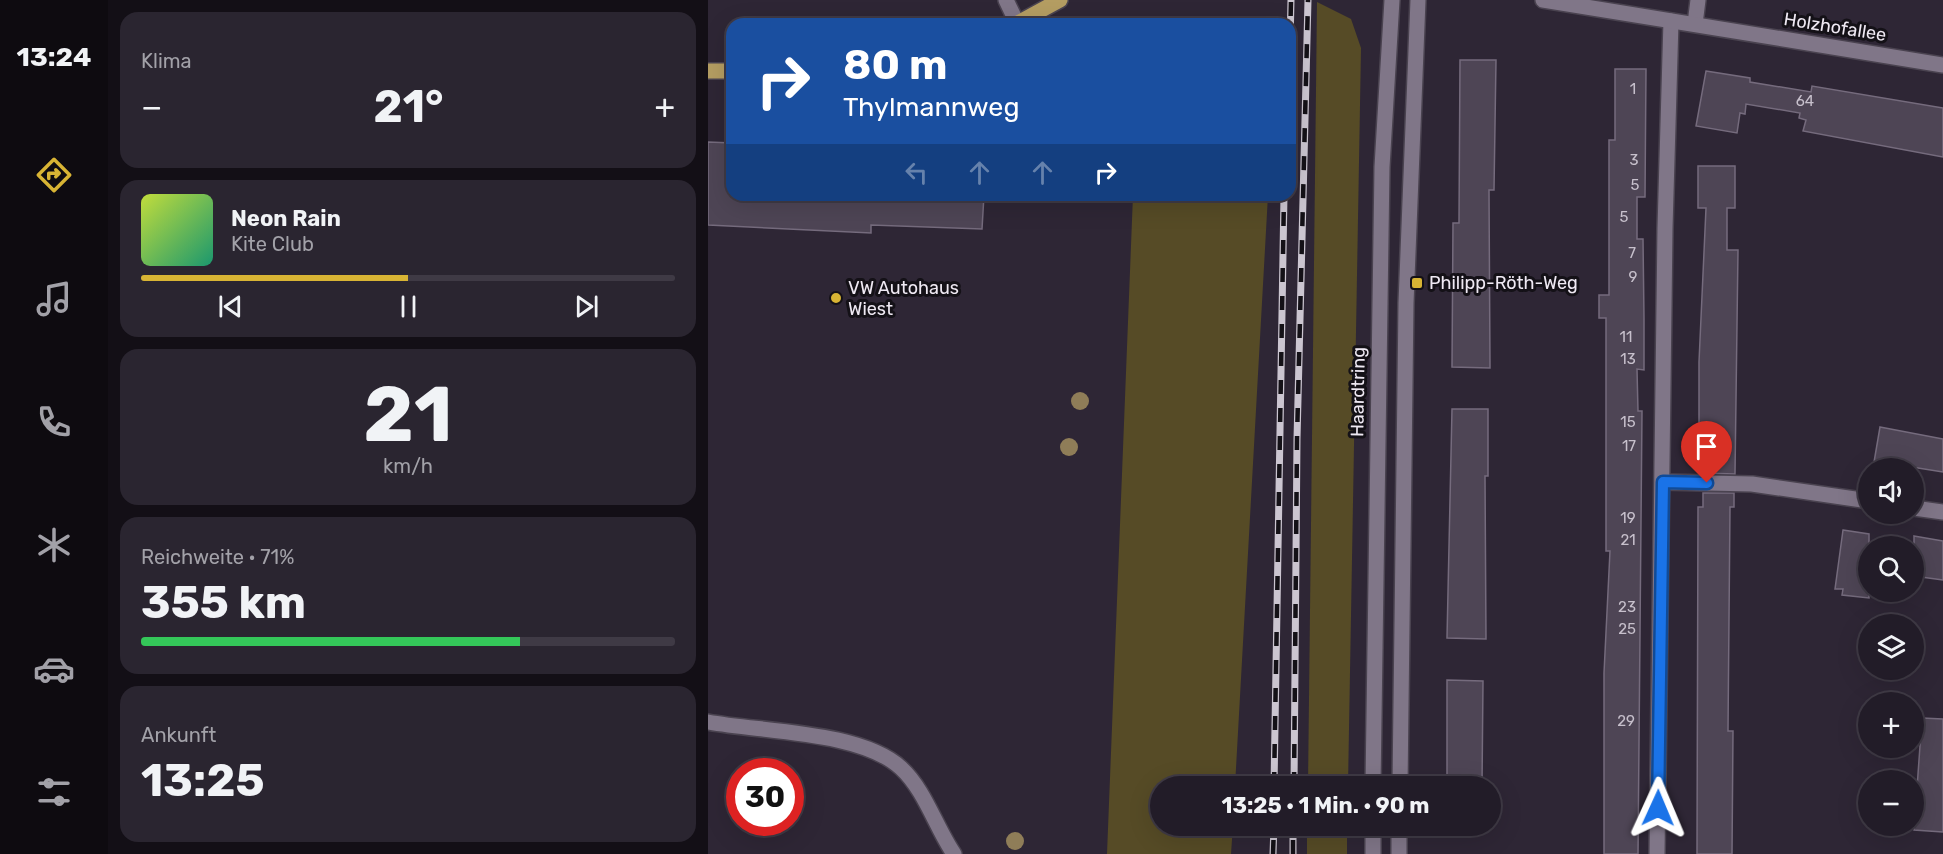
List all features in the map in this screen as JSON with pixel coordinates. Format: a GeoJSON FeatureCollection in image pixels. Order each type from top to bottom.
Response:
{"type":"FeatureCollection","features":[{"type":"Feature","properties":{"kind":"main road"},"geometry":{"type":"LineString","coordinates":[[1006,0],[1017,18]]}},
{"type":"Feature","properties":{"kind":"main road"},"geometry":{"type":"LineString","coordinates":[[1026,18],[1042,4],[1060,0]]}},
{"type":"Feature","properties":{"kind":"main road","name":"Haardtring"},"geometry":{"type":"LineString","coordinates":[[1373,776],[1382,167],[1392,0]]}},
{"type":"Feature","properties":{"kind":"main road"},"geometry":{"type":"LineString","coordinates":[[1400,776],[1406,315],[1418,0]]}},
{"type":"Feature","properties":{"kind":"main road","name":"Holzhofallee"},"geometry":{"type":"LineString","coordinates":[[1543,0],[1943,65]]}},
{"type":"Feature","properties":{"kind":"main road"},"geometry":{"type":"LineString","coordinates":[[1695,24],[1698,0]]}},
{"type":"Feature","properties":{"kind":"main road"},"geometry":{"type":"LineString","coordinates":[[1657,854],[1665,228],[1671,21]]}},
{"type":"Feature","properties":{"kind":"main road"},"geometry":{"type":"LineString","coordinates":[[708,71],[726,71]]}},
{"type":"Feature","properties":{"kind":"main road"},"geometry":{"type":"LineString","coordinates":[[1663,482],[1752,484],[1858,499]]}},
{"type":"Feature","properties":{"kind":"main road"},"geometry":{"type":"LineString","coordinates":[[1924,509],[1943,512]]}},
{"type":"Feature","properties":{"kind":"main road"},"geometry":{"type":"LineString","coordinates":[[708,722],[822,738],[882,753],[903,770],[954,854]]}},
{"type":"Feature","properties":{"kind":"main road"},"geometry":{"type":"LineString","coordinates":[[1373,836],[1373,854]]}},
{"type":"Feature","properties":{"kind":"main road"},"geometry":{"type":"LineString","coordinates":[[1399,836],[1399,854]]}},
{"type":"Feature","properties":{"kind":"shaded area"},"geometry":{"type":"Polygon","coordinates":[[[1317,2],[1351,19],[1361,48],[1348,776],[1308,776],[1317,2]]]}},
{"type":"Feature","properties":{"kind":"shaded area"},"geometry":{"type":"Polygon","coordinates":[[[1133,201],[1268,201],[1236,776],[1150,776],[1150,836],[1232,836],[1231,854],[1107,854],[1133,201]]]}},
{"type":"Feature","properties":{"kind":"shaded area"},"geometry":{"type":"Polygon","coordinates":[[[1307,836],[1347,836],[1347,854],[1307,854],[1307,836]]]}},
{"type":"Feature","properties":{"kind":"building"},"geometry":{"type":"Polygon","coordinates":[[[1460,60],[1496,60],[1494,190],[1489,190],[1490,368],[1452,367],[1453,223],[1459,223],[1460,60]]]}},
{"type":"Feature","properties":{"kind":"building"},"geometry":{"type":"Polygon","coordinates":[[[1615,69],[1646,69],[1645,197],[1637,197],[1637,239],[1643,239],[1644,318],[1644,370],[1637,369],[1638,411],[1642,411],[1638,854],[1604,854],[1604,673],[1610,551],[1606,551],[1606,318],[1599,318],[1599,295],[1609,295],[1609,140],[1615,140],[1615,69]]]}},
{"type":"Feature","properties":{"kind":"building"},"geometry":{"type":"Polygon","coordinates":[[[1706,71],[1750,78],[1750,82],[1811,92],[1812,86],[1943,108],[1943,157],[1803,131],[1806,120],[1799,118],[1800,113],[1746,104],[1745,114],[1740,113],[1737,133],[1696,126],[1706,71]]]}},
{"type":"Feature","properties":{"kind":"building"},"geometry":{"type":"Polygon","coordinates":[[[708,142],[726,143],[726,201],[984,201],[982,229],[871,225],[871,233],[708,225],[708,142]]]}},
{"type":"Feature","properties":{"kind":"building"},"geometry":{"type":"Polygon","coordinates":[[[1698,166],[1735,166],[1735,208],[1727,208],[1727,250],[1738,250],[1735,474],[1703,473],[1703,458],[1699,458],[1699,362],[1706,208],[1698,208],[1698,166]]]}},
{"type":"Feature","properties":{"kind":"building"},"geometry":{"type":"Polygon","coordinates":[[[1452,409],[1488,409],[1488,476],[1485,476],[1486,639],[1447,638],[1452,409]]]}},
{"type":"Feature","properties":{"kind":"building"},"geometry":{"type":"Polygon","coordinates":[[[1880,427],[1943,439],[1943,472],[1924,469],[1924,458],[1875,458],[1880,427]]]}},
{"type":"Feature","properties":{"kind":"building"},"geometry":{"type":"Polygon","coordinates":[[[1703,493],[1734,493],[1734,507],[1730,507],[1728,731],[1733,731],[1732,854],[1697,854],[1698,507],[1703,507],[1703,493]]]}},
{"type":"Feature","properties":{"kind":"building"},"geometry":{"type":"Polygon","coordinates":[[[1843,530],[1869,534],[1869,536],[1858,536],[1858,597],[1842,595],[1843,589],[1835,589],[1843,530]]]}},
{"type":"Feature","properties":{"kind":"building"},"geometry":{"type":"Polygon","coordinates":[[[1924,538],[1943,541],[1943,580],[1924,577],[1924,538]]]}},
{"type":"Feature","properties":{"kind":"building"},"geometry":{"type":"Polygon","coordinates":[[[1447,680],[1483,681],[1482,776],[1447,776],[1447,680]]]}},
{"type":"Feature","properties":{"kind":"building"},"geometry":{"type":"Polygon","coordinates":[[[1924,718],[1943,719],[1943,832],[1924,831],[1924,770],[1918,770],[1919,758],[1924,758],[1924,718]]]}},
{"type":"Feature","properties":{"kind":"railway"},"geometry":{"type":"LineString","coordinates":[[1291,0],[1291,18]]}},
{"type":"Feature","properties":{"kind":"railway"},"geometry":{"type":"LineString","coordinates":[[1294,776],[1297,439],[1308,0]]}},
{"type":"Feature","properties":{"kind":"railway"},"geometry":{"type":"LineString","coordinates":[[1274,776],[1284,201]]}},
{"type":"Feature","properties":{"kind":"railway"},"geometry":{"type":"LineString","coordinates":[[1273,854],[1274,836]]}},
{"type":"Feature","properties":{"kind":"railway"},"geometry":{"type":"LineString","coordinates":[[1293,836],[1293,854]]}},
{"type":"Feature","properties":{"kind":"place","name":"Philipp-Röth-Weg"},"geometry":{"type":"Point","coordinates":[1417,283]}},
{"type":"Feature","properties":{"kind":"place","name":"VW Autohaus Wiest"},"geometry":{"type":"Point","coordinates":[836,298]}},
{"type":"Feature","properties":{"kind":"route"},"geometry":{"type":"LineString","coordinates":[[1658,808],[1663,482],[1707,483]]}}]}
